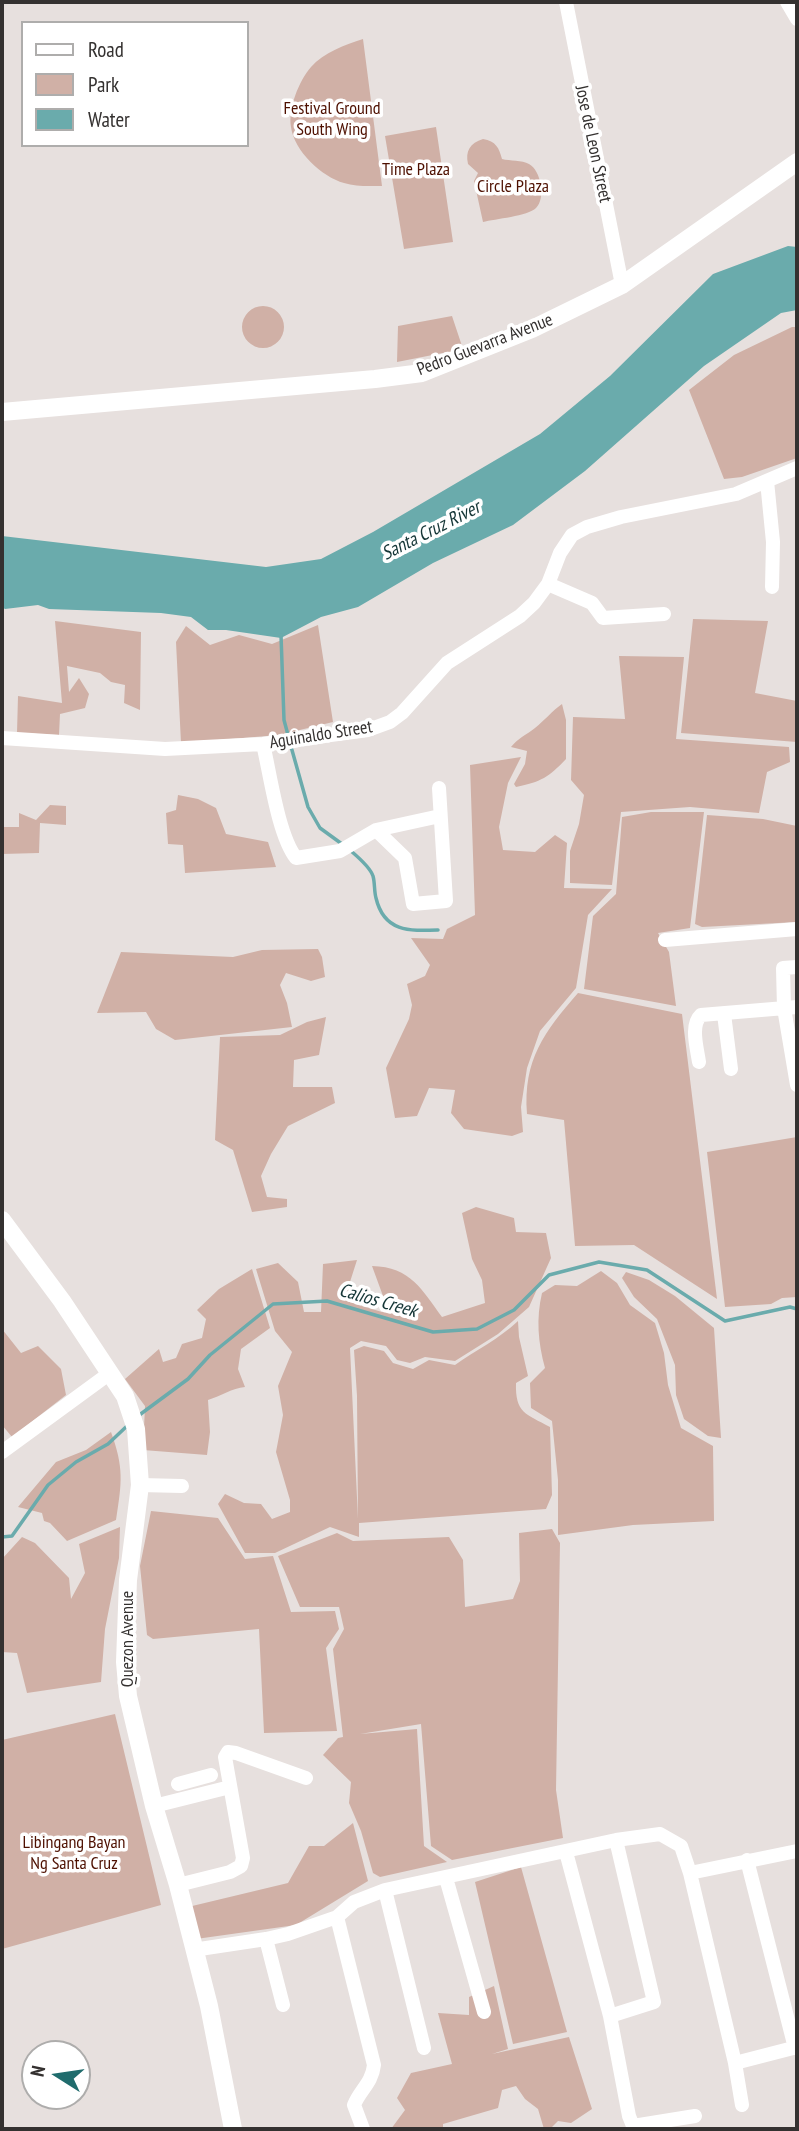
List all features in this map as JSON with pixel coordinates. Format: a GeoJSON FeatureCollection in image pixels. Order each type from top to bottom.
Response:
{"type":"FeatureCollection","features":[{"type":"Feature","properties":{"kind":"main road","name":"Pedro Guevarra Avenue"},"geometry":{"type":"LineString","coordinates":[[2,412],[422,373],[532,329],[622,285],[797,162]]}},
{"type":"Feature","properties":{"kind":"main road","name":"Quezon Avenue"},"geometry":{"type":"LineString","coordinates":[[2,1220],[62,1301],[110,1373],[130,1409],[136,1429],[140,1485],[128,1580],[125,1662],[128,1696],[154,1806],[178,1885],[209,2006],[233,2129]]}},
{"type":"Feature","properties":{"kind":"street","name":"Jose de Leon Street"},"geometry":{"type":"LineString","coordinates":[[566,2],[622,285]]}},
{"type":"Feature","properties":{"kind":"street"},"geometry":{"type":"LineString","coordinates":[[787,2],[797,19]]}},
{"type":"Feature","properties":{"kind":"street","name":"Aguinaldo Street"},"geometry":{"type":"LineString","coordinates":[[2,738],[164,749],[263,744],[368,730],[390,722],[402,713],[447,663],[520,616],[548,584],[560,553],[572,536],[587,527],[621,517],[736,494],[767,481],[797,473]]}},
{"type":"Feature","properties":{"kind":"street"},"geometry":{"type":"LineString","coordinates":[[767,481],[773,542],[772,587]]}},
{"type":"Feature","properties":{"kind":"street"},"geometry":{"type":"LineString","coordinates":[[548,584],[592,603],[603,618],[664,614]]}},
{"type":"Feature","properties":{"kind":"street"},"geometry":{"type":"LineString","coordinates":[[263,744],[280,819],[290,850],[296,858],[340,851],[376,830],[440,816]]}},
{"type":"Feature","properties":{"kind":"street"},"geometry":{"type":"LineString","coordinates":[[376,830],[405,858],[413,904],[446,901],[439,788]]}},
{"type":"Feature","properties":{"kind":"street"},"geometry":{"type":"LineString","coordinates":[[665,940],[797,929]]}},
{"type":"Feature","properties":{"kind":"street"},"geometry":{"type":"LineString","coordinates":[[797,967],[783,968],[791,1007],[797,1084]]}},
{"type":"Feature","properties":{"kind":"street"},"geometry":{"type":"LineString","coordinates":[[699,1062],[696,1020],[701,1015],[791,1007]]}},
{"type":"Feature","properties":{"kind":"street"},"geometry":{"type":"LineString","coordinates":[[724,1014],[731,1069]]}},
{"type":"Feature","properties":{"kind":"street"},"geometry":{"type":"LineString","coordinates":[[2,1452],[110,1373]]}},
{"type":"Feature","properties":{"kind":"street"},"geometry":{"type":"LineString","coordinates":[[140,1485],[182,1486]]}},
{"type":"Feature","properties":{"kind":"street"},"geometry":{"type":"LineString","coordinates":[[178,1885],[230,1872],[241,1866],[243,1858],[225,1757],[228,1752],[236,1752],[306,1778]]}},
{"type":"Feature","properties":{"kind":"street"},"geometry":{"type":"LineString","coordinates":[[183,1800],[175,1778],[211,1775]]}},
{"type":"Feature","properties":{"kind":"street"},"geometry":{"type":"LineString","coordinates":[[154,1806],[230,1787]]}},
{"type":"Feature","properties":{"kind":"street"},"geometry":{"type":"LineString","coordinates":[[193,1950],[266,1939],[337,1917],[354,1902],[385,1890],[616,1840],[660,1834],[681,1846],[690,1873],[736,2063],[742,2105]]}},
{"type":"Feature","properties":{"kind":"street"},"geometry":{"type":"LineString","coordinates":[[610,2016],[654,2002],[616,1840]]}},
{"type":"Feature","properties":{"kind":"street"},"geometry":{"type":"LineString","coordinates":[[690,1873],[797,1851]]}},
{"type":"Feature","properties":{"kind":"street"},"geometry":{"type":"LineString","coordinates":[[566,1852],[610,2016],[633,2126],[695,2116]]}},
{"type":"Feature","properties":{"kind":"street"},"geometry":{"type":"LineString","coordinates":[[736,2063],[796,2048],[747,1860]]}},
{"type":"Feature","properties":{"kind":"street"},"geometry":{"type":"LineString","coordinates":[[446,1878],[484,2012]]}},
{"type":"Feature","properties":{"kind":"street"},"geometry":{"type":"LineString","coordinates":[[385,1890],[424,2048]]}},
{"type":"Feature","properties":{"kind":"street"},"geometry":{"type":"LineString","coordinates":[[337,1917],[374,2065],[373,2077],[354,2105],[363,2129]]}},
{"type":"Feature","properties":{"kind":"street"},"geometry":{"type":"LineString","coordinates":[[266,1939],[283,2005]]}},
{"type":"Feature","properties":{"kind":"green space","name":"Festival Ground South Wing"},"geometry":{"type":"Polygon","coordinates":[[[363,39],[382,186],[349,184],[327,175],[303,154],[291,127],[295,95],[311,67],[328,53],[363,39]]]}},
{"type":"Feature","properties":{"kind":"green space","name":"Time Plaza"},"geometry":{"type":"Polygon","coordinates":[[[436,127],[453,242],[404,249],[385,136],[436,127]]]}},
{"type":"Feature","properties":{"kind":"green space","name":"Circle Plaza"},"geometry":{"type":"Polygon","coordinates":[[[483,139],[496,146],[502,159],[529,164],[537,172],[541,198],[532,211],[483,222],[474,181],[478,173],[468,164],[467,155],[472,145],[483,139]]]}},
{"type":"Feature","properties":{"kind":"green space"},"geometry":{"type":"Polygon","coordinates":[[[263,306],[278,312],[284,327],[278,342],[263,348],[248,342],[242,327],[248,312],[263,306]]]}},
{"type":"Feature","properties":{"kind":"green space"},"geometry":{"type":"Polygon","coordinates":[[[452,316],[463,349],[397,362],[398,326],[452,316]]]}},
{"type":"Feature","properties":{"kind":"green space"},"geometry":{"type":"Polygon","coordinates":[[[797,327],[797,458],[742,477],[724,479],[689,390],[734,355],[797,327]]]}},
{"type":"Feature","properties":{"kind":"green space"},"geometry":{"type":"Polygon","coordinates":[[[693,619],[768,621],[755,693],[797,701],[797,742],[681,733],[693,619]]]}},
{"type":"Feature","properties":{"kind":"green space"},"geometry":{"type":"Polygon","coordinates":[[[55,621],[141,632],[140,710],[124,703],[125,685],[111,682],[100,673],[67,666],[69,692],[79,678],[89,694],[85,708],[60,714],[59,735],[17,733],[18,696],[62,703],[55,621]]]}},
{"type":"Feature","properties":{"kind":"green space"},"geometry":{"type":"Polygon","coordinates":[[[318,625],[333,722],[279,735],[181,743],[176,642],[186,626],[210,645],[239,635],[272,644],[318,625]]]}},
{"type":"Feature","properties":{"kind":"green space"},"geometry":{"type":"Polygon","coordinates":[[[619,656],[684,657],[676,739],[789,747],[790,762],[767,772],[759,813],[690,807],[621,812],[612,885],[570,883],[570,851],[579,824],[584,795],[571,780],[573,717],[625,719],[619,656]]]}},
{"type":"Feature","properties":{"kind":"green space"},"geometry":{"type":"Polygon","coordinates":[[[562,704],[566,720],[566,759],[544,778],[516,787],[514,784],[525,764],[527,751],[511,747],[562,704]]]}},
{"type":"Feature","properties":{"kind":"green space"},"geometry":{"type":"Polygon","coordinates":[[[521,757],[508,783],[499,827],[503,850],[535,852],[555,835],[567,843],[564,888],[612,889],[588,915],[576,988],[540,1031],[527,1068],[521,1107],[523,1132],[512,1136],[464,1129],[451,1113],[455,1090],[429,1088],[417,1116],[395,1118],[386,1068],[409,1019],[412,1005],[407,984],[425,976],[430,965],[411,938],[443,939],[447,929],[475,915],[470,765],[521,757]]]}},
{"type":"Feature","properties":{"kind":"green space"},"geometry":{"type":"Polygon","coordinates":[[[178,795],[198,799],[216,808],[226,834],[268,842],[276,867],[185,873],[183,845],[168,844],[166,813],[176,810],[178,795]]]}},
{"type":"Feature","properties":{"kind":"green space"},"geometry":{"type":"Polygon","coordinates":[[[50,805],[66,806],[66,825],[40,823],[39,853],[2,854],[2,827],[19,827],[19,813],[36,820],[50,805]]]}},
{"type":"Feature","properties":{"kind":"green space"},"geometry":{"type":"Polygon","coordinates":[[[651,812],[704,812],[690,928],[658,933],[669,952],[676,1006],[584,989],[593,916],[616,894],[622,817],[651,812]]]}},
{"type":"Feature","properties":{"kind":"green space"},"geometry":{"type":"Polygon","coordinates":[[[707,815],[763,819],[797,826],[797,922],[702,927],[695,924],[707,815]]]}},
{"type":"Feature","properties":{"kind":"green space"},"geometry":{"type":"Polygon","coordinates":[[[318,949],[325,977],[311,981],[286,973],[280,985],[292,1027],[175,1040],[156,1029],[146,1012],[97,1013],[121,952],[233,957],[262,950],[318,949]]]}},
{"type":"Feature","properties":{"kind":"green space"},"geometry":{"type":"Polygon","coordinates":[[[578,993],[682,1014],[717,1299],[634,1245],[575,1246],[564,1120],[527,1114],[527,1095],[528,1078],[538,1048],[555,1021],[578,993]]]}},
{"type":"Feature","properties":{"kind":"green space"},"geometry":{"type":"Polygon","coordinates":[[[326,1017],[319,1055],[294,1060],[293,1087],[332,1087],[335,1103],[288,1126],[271,1154],[261,1176],[267,1197],[287,1199],[287,1207],[252,1212],[233,1150],[215,1140],[220,1037],[280,1035],[307,1022],[326,1017]]]}},
{"type":"Feature","properties":{"kind":"green space"},"geometry":{"type":"Polygon","coordinates":[[[797,1137],[797,1297],[782,1298],[771,1304],[725,1307],[707,1152],[797,1137]]]}},
{"type":"Feature","properties":{"kind":"green space"},"geometry":{"type":"Polygon","coordinates":[[[476,1207],[514,1218],[516,1232],[546,1233],[551,1258],[529,1307],[498,1334],[455,1361],[425,1357],[410,1363],[397,1360],[386,1346],[361,1341],[350,1348],[358,1519],[354,1350],[364,1346],[384,1351],[393,1363],[413,1369],[429,1360],[455,1365],[518,1321],[528,1376],[516,1383],[518,1401],[528,1415],[550,1427],[552,1495],[546,1509],[359,1523],[359,1537],[330,1527],[275,1553],[245,1553],[218,1504],[225,1494],[244,1503],[261,1504],[272,1519],[290,1512],[290,1500],[276,1452],[283,1415],[278,1386],[292,1352],[275,1331],[256,1269],[278,1263],[298,1282],[304,1312],[321,1312],[323,1264],[357,1260],[349,1285],[355,1304],[382,1312],[383,1296],[372,1266],[385,1267],[406,1275],[414,1282],[442,1317],[485,1303],[482,1280],[472,1259],[462,1213],[476,1207]]]}},
{"type":"Feature","properties":{"kind":"green space"},"geometry":{"type":"Polygon","coordinates":[[[252,1269],[270,1328],[241,1349],[238,1369],[245,1387],[208,1400],[210,1432],[207,1455],[143,1450],[145,1406],[125,1379],[159,1349],[163,1362],[176,1358],[182,1344],[202,1338],[206,1319],[197,1310],[219,1289],[252,1269]]]}},
{"type":"Feature","properties":{"kind":"green space"},"geometry":{"type":"Polygon","coordinates":[[[601,1271],[617,1283],[630,1305],[655,1323],[664,1353],[668,1385],[681,1428],[713,1446],[714,1521],[633,1525],[558,1535],[558,1480],[552,1421],[531,1408],[530,1383],[545,1368],[539,1330],[540,1303],[542,1293],[555,1285],[577,1286],[601,1271]]]}},
{"type":"Feature","properties":{"kind":"green space"},"geometry":{"type":"Polygon","coordinates":[[[626,1272],[649,1280],[675,1296],[714,1328],[721,1438],[708,1436],[684,1419],[676,1395],[675,1365],[657,1319],[634,1297],[622,1278],[626,1272]]]}},
{"type":"Feature","properties":{"kind":"green space"},"geometry":{"type":"Polygon","coordinates":[[[2,1329],[21,1353],[38,1346],[61,1369],[66,1395],[12,1437],[2,1425],[2,1329]]]}},
{"type":"Feature","properties":{"kind":"green space"},"geometry":{"type":"Polygon","coordinates":[[[111,1432],[121,1475],[116,1520],[67,1541],[50,1523],[44,1521],[42,1513],[18,1507],[56,1462],[86,1450],[111,1432]]]}},
{"type":"Feature","properties":{"kind":"green space"},"geometry":{"type":"Polygon","coordinates":[[[151,1511],[218,1518],[245,1559],[273,1556],[291,1612],[335,1611],[339,1629],[326,1648],[337,1731],[264,1733],[259,1629],[153,1639],[147,1635],[140,1566],[151,1511]]]}},
{"type":"Feature","properties":{"kind":"green space"},"geometry":{"type":"Polygon","coordinates":[[[120,1527],[119,1558],[105,1629],[101,1682],[27,1693],[17,1653],[2,1652],[2,1559],[22,1537],[35,1543],[69,1578],[71,1599],[85,1573],[79,1544],[120,1527]]]}},
{"type":"Feature","properties":{"kind":"green space"},"geometry":{"type":"Polygon","coordinates":[[[552,1529],[560,1543],[556,1790],[563,1838],[452,1860],[431,1846],[421,1724],[360,1734],[417,1729],[424,1846],[447,1862],[380,1877],[373,1873],[361,1831],[349,1803],[351,1782],[323,1755],[338,1738],[343,1737],[333,1649],[344,1629],[339,1607],[300,1607],[278,1556],[337,1533],[353,1541],[449,1537],[463,1560],[465,1607],[513,1599],[520,1581],[519,1533],[552,1529]]]}},
{"type":"Feature","properties":{"kind":"green space","name":"Libingang Bayan Ng Santa Cruz"},"geometry":{"type":"Polygon","coordinates":[[[115,1714],[161,1905],[2,1949],[2,1740],[115,1714]]]}},
{"type":"Feature","properties":{"kind":"green space"},"geometry":{"type":"Polygon","coordinates":[[[353,1823],[368,1881],[296,1925],[196,1939],[188,1907],[288,1883],[309,1846],[324,1846],[353,1823]]]}},
{"type":"Feature","properties":{"kind":"green space"},"geometry":{"type":"Polygon","coordinates":[[[521,1867],[567,2032],[513,2044],[475,1882],[521,1867]]]}},
{"type":"Feature","properties":{"kind":"green space"},"geometry":{"type":"Polygon","coordinates":[[[494,1986],[508,2049],[492,2054],[569,2037],[592,2109],[571,2123],[558,2121],[550,2129],[544,2129],[538,2109],[525,2099],[516,2086],[502,2090],[498,2108],[443,2124],[443,2129],[391,2129],[405,2110],[397,2098],[411,2073],[452,2064],[438,2013],[469,2015],[469,1997],[494,1986]]]}},
{"type":"Feature","properties":{"kind":"water","name":"Santa Cruz River"},"geometry":{"type":"Polygon","coordinates":[[[788,246],[797,247],[797,310],[781,313],[704,366],[585,471],[513,525],[433,563],[358,607],[321,617],[281,638],[208,630],[191,617],[161,613],[49,609],[38,605],[5,609],[2,607],[2,536],[266,567],[321,559],[373,532],[540,434],[610,376],[713,274],[788,246]]]}},
{"type":"Feature","properties":{"kind":"waterway"},"geometry":{"type":"LineString","coordinates":[[281,635],[284,720],[288,735]]}},
{"type":"Feature","properties":{"kind":"waterway"},"geometry":{"type":"LineString","coordinates":[[290,743],[308,807],[320,828],[342,844]]}},
{"type":"Feature","properties":{"kind":"waterway"},"geometry":{"type":"LineString","coordinates":[[351,851],[371,873],[380,909],[391,923],[408,929],[438,930]]}},
{"type":"Feature","properties":{"kind":"waterway","name":"Calios Creek"},"geometry":{"type":"LineString","coordinates":[[138,1416],[188,1379],[210,1355],[273,1304],[327,1301],[433,1332],[477,1329],[514,1310],[549,1275],[599,1262],[647,1270],[725,1321],[790,1307],[797,1309]]}},
{"type":"Feature","properties":{"kind":"waterway","name":"Calios Creek"},"geometry":{"type":"LineString","coordinates":[[2,1537],[12,1536],[48,1485],[76,1462],[108,1444],[127,1426]]}}]}
